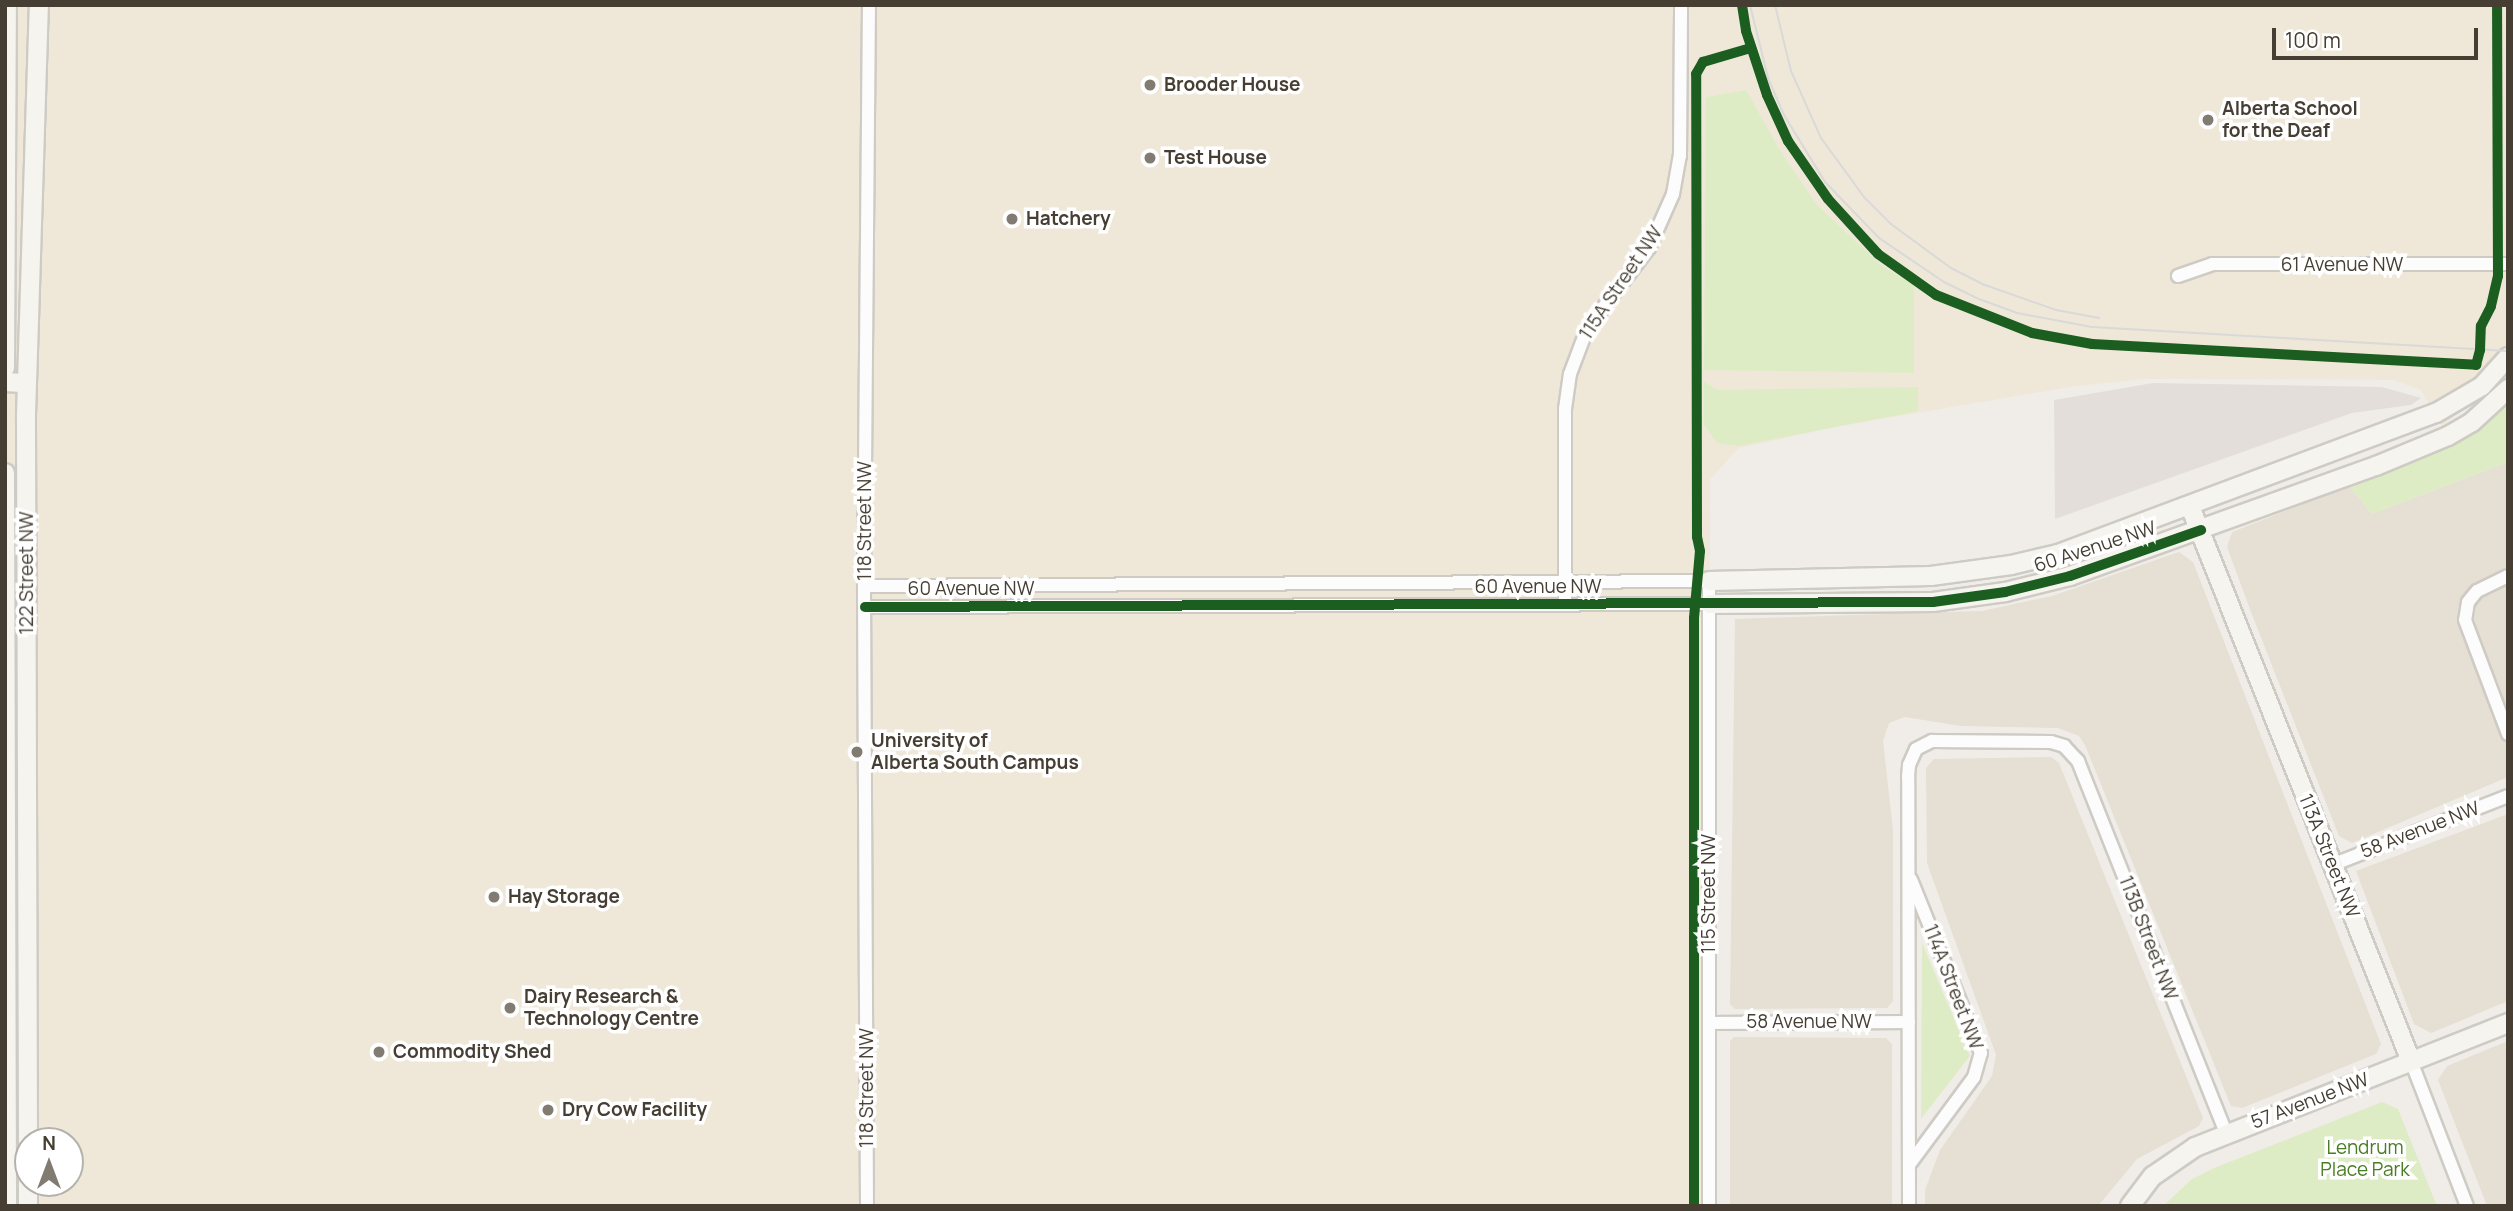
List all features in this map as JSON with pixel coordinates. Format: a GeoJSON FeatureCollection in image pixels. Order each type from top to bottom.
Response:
{"type":"FeatureCollection","features":[{"type":"Feature","properties":{"kind":"street"},"geometry":{"type":"LineString","coordinates":[[5,368],[7,5]]}},
{"type":"Feature","properties":{"kind":"street","name":"118 Street NW"},"geometry":{"type":"LineString","coordinates":[[867,1206],[864,586],[869,5]]}},
{"type":"Feature","properties":{"kind":"street","name":"115A Street NW"},"geometry":{"type":"LineString","coordinates":[[1565,604],[1565,409],[1570,374],[1587,329],[1650,248],[1673,194],[1680,156],[1681,5]]}},
{"type":"Feature","properties":{"kind":"street","name":"122 Street NW"},"geometry":{"type":"LineString","coordinates":[[28,1127],[27,383],[38,10]]}},
{"type":"Feature","properties":{"kind":"street","name":"61 Avenue NW"},"geometry":{"type":"LineString","coordinates":[[2178,276],[2212,264],[2508,264]]}},
{"type":"Feature","properties":{"kind":"street","name":"60 Avenue NW"},"geometry":{"type":"LineString","coordinates":[[864,586],[1868,579],[1973,571],[2058,554],[2436,413],[2482,386],[2508,357]]}},
{"type":"Feature","properties":{"kind":"street"},"geometry":{"type":"LineString","coordinates":[[5,382],[27,383]]}},
{"type":"Feature","properties":{"kind":"street","name":"60 Avenue NW"},"geometry":{"type":"LineString","coordinates":[[865,607],[1892,604],[1970,598],[2070,576],[2201,530],[2448,436],[2472,422],[2508,389]]}},
{"type":"Feature","properties":{"kind":"street","name":"122 Street NW"},"geometry":{"type":"LineString","coordinates":[[5,473],[7,1206]]}},
{"type":"Feature","properties":{"kind":"street","name":"113A Street NW"},"geometry":{"type":"LineString","coordinates":[[2190,506],[2468,1206]]}},
{"type":"Feature","properties":{"kind":"street"},"geometry":{"type":"LineString","coordinates":[[2508,576],[2483,587],[2468,602],[2465,620],[2467,632],[2508,734]]}},
{"type":"Feature","properties":{"kind":"street","name":"115 Street NW"},"geometry":{"type":"LineString","coordinates":[[1709,581],[1709,1206]]}},
{"type":"Feature","properties":{"kind":"street","name":"114A Street NW"},"geometry":{"type":"LineString","coordinates":[[1909,1206],[1909,765],[1916,750],[1932,741],[2039,741],[2064,746]]}},
{"type":"Feature","properties":{"kind":"street","name":"113B Street NW"},"geometry":{"type":"LineString","coordinates":[[2064,746],[2078,761],[2091,791],[2226,1133]]}},
{"type":"Feature","properties":{"kind":"street","name":"58 Avenue NW"},"geometry":{"type":"LineString","coordinates":[[2332,864],[2508,796]]}},
{"type":"Feature","properties":{"kind":"street","name":"114A Street NW"},"geometry":{"type":"LineString","coordinates":[[1908,873],[1980,1053],[1974,1077],[1909,1165]]}},
{"type":"Feature","properties":{"kind":"street","name":"58 Avenue NW"},"geometry":{"type":"LineString","coordinates":[[1709,1023],[1909,1022]]}},
{"type":"Feature","properties":{"kind":"street","name":"57 Avenue NW"},"geometry":{"type":"LineString","coordinates":[[2130,1206],[2164,1166],[2195,1147],[2508,1023]]}},
{"type":"Feature","properties":{"kind":"shaded area","name":"University of Alberta South Campus"},"geometry":{"type":"Polygon","coordinates":[[[18,5],[2508,5],[2508,374],[2442,426],[2421,390],[2393,380],[2147,379],[2077,386],[1840,426],[1739,448],[1710,480],[1709,1206],[5,1206],[5,382],[16,382],[18,5]]]}},
{"type":"Feature","properties":{"kind":"shaded area"},"geometry":{"type":"Polygon","coordinates":[[[2153,383],[2382,387],[2421,398],[2411,405],[2352,413],[2055,519],[2054,400],[2153,383]]]}},
{"type":"Feature","properties":{"kind":"shaded area"},"geometry":{"type":"Polygon","coordinates":[[[2508,462],[2508,777],[2352,843],[2339,836],[2251,612],[2227,547],[2232,532],[2349,486],[2372,514],[2508,462]]]}},
{"type":"Feature","properties":{"kind":"shaded area"},"geometry":{"type":"Polygon","coordinates":[[[2179,552],[2193,562],[2381,1044],[2376,1054],[2242,1108],[2231,1106],[2085,745],[2079,736],[2058,728],[1961,726],[1905,717],[1889,723],[1883,741],[1893,830],[1893,1001],[1887,1008],[1735,1009],[1730,1004],[1735,619],[1982,611],[2052,596],[2179,552]]]}},
{"type":"Feature","properties":{"kind":"shaded area"},"geometry":{"type":"Polygon","coordinates":[[[2051,757],[2059,763],[2203,1118],[2199,1126],[2137,1159],[2098,1206],[1925,1206],[1925,1190],[1940,1150],[1992,1076],[1996,1055],[1927,863],[1926,768],[1934,759],[2051,757]]]}},
{"type":"Feature","properties":{"kind":"shaded area"},"geometry":{"type":"Polygon","coordinates":[[[2508,814],[2508,1001],[2431,1033],[2414,1024],[2356,871],[2508,814]]]}},
{"type":"Feature","properties":{"kind":"shaded area"},"geometry":{"type":"Polygon","coordinates":[[[1734,1037],[1886,1038],[1892,1044],[1892,1206],[1730,1206],[1730,1041],[1734,1037]]]}},
{"type":"Feature","properties":{"kind":"shaded area"},"geometry":{"type":"Polygon","coordinates":[[[2508,1041],[2508,1206],[2487,1206],[2438,1080],[2447,1066],[2508,1041]]]}},
{"type":"Feature","properties":{"kind":"green space"},"geometry":{"type":"Polygon","coordinates":[[[1746,90],[1784,157],[1818,206],[1882,266],[1914,285],[1914,373],[1704,370],[1706,97],[1746,90]]]}},
{"type":"Feature","properties":{"kind":"green space"},"geometry":{"type":"Polygon","coordinates":[[[1704,382],[1718,390],[1918,387],[1918,411],[1739,446],[1717,443],[1704,425],[1704,382]]]}},
{"type":"Feature","properties":{"kind":"green space"},"geometry":{"type":"Polygon","coordinates":[[[2508,402],[2508,462],[2372,514],[2349,486],[2436,452],[2469,435],[2508,402]]]}},
{"type":"Feature","properties":{"kind":"green space"},"geometry":{"type":"Polygon","coordinates":[[[1922,943],[1970,1056],[1921,1119],[1922,943]]]}},
{"type":"Feature","properties":{"kind":"green space","name":"Lendrum Place Park"},"geometry":{"type":"Polygon","coordinates":[[[2382,1102],[2398,1109],[2437,1206],[2163,1206],[2192,1179],[2214,1168],[2382,1102]]]}},
{"type":"Feature","properties":{"kind":"tram line"},"geometry":{"type":"LineString","coordinates":[[1750,5],[1768,78],[1784,115],[1825,182],[1879,238],[1944,282],[1979,299],[2017,313],[2092,327],[2508,351]]}},
{"type":"Feature","properties":{"kind":"tram line"},"geometry":{"type":"LineString","coordinates":[[1775,5],[1791,71],[1821,138],[1864,197],[1891,224],[1951,268],[1985,285],[2056,310],[2099,318]]}},
{"type":"Feature","properties":{"kind":"cycle path"},"geometry":{"type":"LineString","coordinates":[[1742,5],[1746,31],[1767,95],[1788,141],[1828,199],[1878,254],[1936,295],[2032,333],[2092,344],[2476,365],[2481,326],[2491,306],[2498,276],[2497,5]]}},
{"type":"Feature","properties":{"kind":"cycle path"},"geometry":{"type":"LineString","coordinates":[[1694,1206],[1694,618],[1700,551],[1697,537],[1696,74],[1703,62],[1751,48]]}},
{"type":"Feature","properties":{"kind":"cycle path"},"geometry":{"type":"LineString","coordinates":[[865,607],[1933,602],[2005,592],[2070,576],[2201,530]]}},
{"type":"Feature","properties":{"kind":"place","name":"Brooder House"},"geometry":{"type":"Point","coordinates":[1150,85]}},
{"type":"Feature","properties":{"kind":"place","name":"Alberta School for the Deaf"},"geometry":{"type":"Point","coordinates":[2208,120]}},
{"type":"Feature","properties":{"kind":"place","name":"Test House"},"geometry":{"type":"Point","coordinates":[1150,158]}},
{"type":"Feature","properties":{"kind":"place","name":"Hatchery"},"geometry":{"type":"Point","coordinates":[1012,219]}},
{"type":"Feature","properties":{"kind":"place","name":"University of Alberta South Campus"},"geometry":{"type":"Point","coordinates":[857,752]}},
{"type":"Feature","properties":{"kind":"place","name":"Hay Storage"},"geometry":{"type":"Point","coordinates":[494,897]}},
{"type":"Feature","properties":{"kind":"place","name":"Dairy Research & Technology Centre"},"geometry":{"type":"Point","coordinates":[510,1008]}},
{"type":"Feature","properties":{"kind":"place","name":"Commodity Shed"},"geometry":{"type":"Point","coordinates":[379,1052]}},
{"type":"Feature","properties":{"kind":"place","name":"Dry Cow Facility"},"geometry":{"type":"Point","coordinates":[548,1110]}}]}
